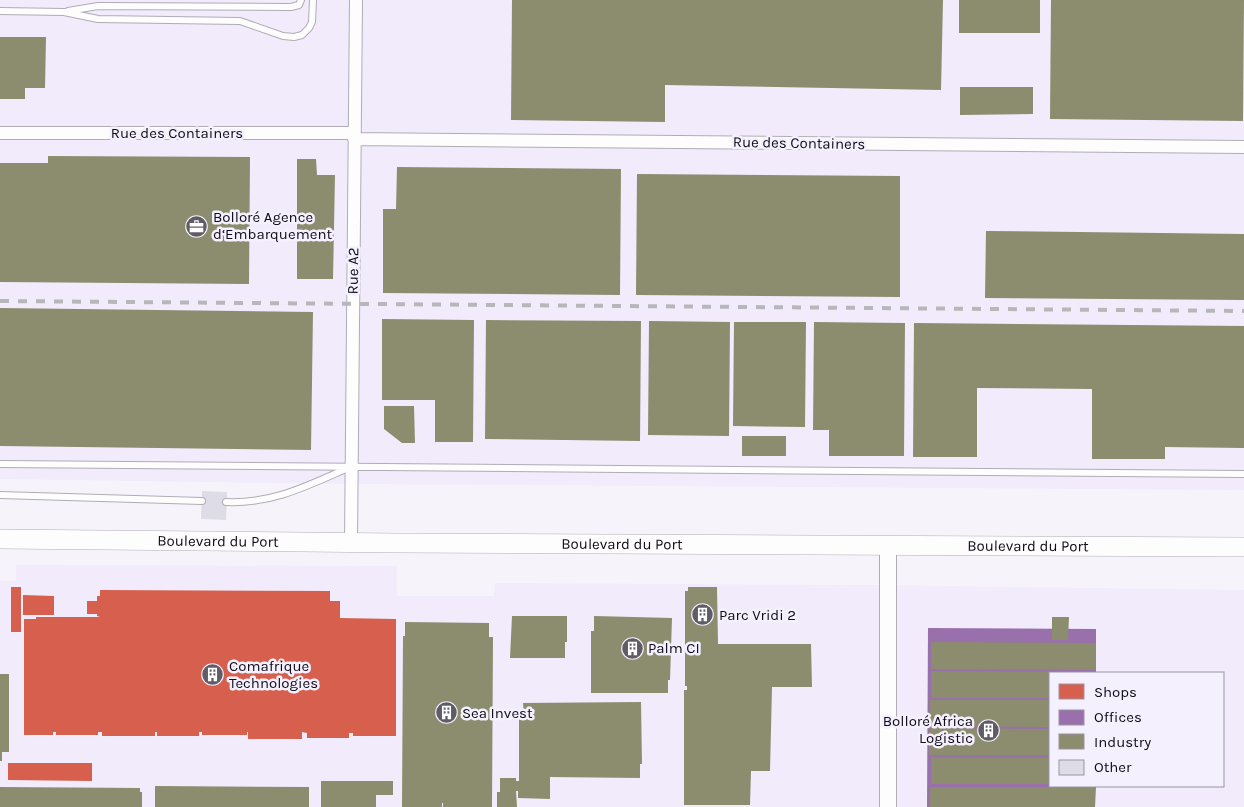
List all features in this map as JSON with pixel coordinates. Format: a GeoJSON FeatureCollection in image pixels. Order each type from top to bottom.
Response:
{"type":"FeatureCollection","features":[{"type":"Feature","properties":{"kind":"main road","name":"Boulevard du Port"},"geometry":{"type":"LineString","coordinates":[[0,539],[1244,547]]}},
{"type":"Feature","properties":{"kind":"street","name":"Rue A2"},"geometry":{"type":"LineString","coordinates":[[351,542],[356,0]]}},
{"type":"Feature","properties":{"kind":"street","name":"Rue des Containers"},"geometry":{"type":"LineString","coordinates":[[0,133],[1244,147]]}},
{"type":"Feature","properties":{"kind":"street"},"geometry":{"type":"LineString","coordinates":[[888,545],[888,807]]}},
{"type":"Feature","properties":{"kind":"lane"},"geometry":{"type":"LineString","coordinates":[[64,12],[98,6],[292,7],[299,5],[301,0]]}},
{"type":"Feature","properties":{"kind":"lane"},"geometry":{"type":"LineString","coordinates":[[0,11],[64,12],[98,18],[240,21],[283,36],[294,37],[302,35],[309,28],[312,22],[313,0]]}},
{"type":"Feature","properties":{"kind":"lane"},"geometry":{"type":"LineString","coordinates":[[0,464],[1244,474]]}},
{"type":"Feature","properties":{"kind":"lane"},"geometry":{"type":"LineString","coordinates":[[226,502],[246,503],[268,500],[297,490],[352,466]]}},
{"type":"Feature","properties":{"kind":"lane"},"geometry":{"type":"LineString","coordinates":[[0,495],[202,501]]}},
{"type":"Feature","properties":{"kind":"shaded area"},"geometry":{"type":"Polygon","coordinates":[[[0,0],[1244,0],[1244,490],[351,484],[0,479],[0,0]]]}},
{"type":"Feature","properties":{"kind":"shaded area"},"geometry":{"type":"Polygon","coordinates":[[[16,565],[397,566],[397,596],[494,596],[495,583],[878,585],[1244,590],[1244,807],[0,807],[0,581],[16,581],[16,565]]]}},
{"type":"Feature","properties":{"kind":"building: Shops"},"geometry":{"type":"Polygon","coordinates":[[[11,587],[21,587],[21,632],[11,632],[11,587]]]}},
{"type":"Feature","properties":{"kind":"building: Shops","name":"Comafrique Technologies"},"geometry":{"type":"Polygon","coordinates":[[[100,590],[330,591],[330,601],[340,601],[340,618],[396,619],[396,736],[353,736],[353,733],[349,733],[349,738],[307,738],[307,733],[302,732],[302,739],[248,739],[248,732],[247,735],[202,735],[202,732],[199,732],[199,736],[157,736],[157,732],[155,732],[155,736],[102,736],[102,732],[98,732],[98,735],[56,735],[56,732],[53,732],[53,735],[24,735],[24,619],[36,619],[36,617],[100,617],[97,614],[87,614],[87,601],[97,601],[97,596],[100,596],[100,590]]]}},
{"type":"Feature","properties":{"kind":"building: Shops"},"geometry":{"type":"Polygon","coordinates":[[[23,595],[54,596],[54,615],[23,615],[23,595]]]}},
{"type":"Feature","properties":{"kind":"building: Shops"},"geometry":{"type":"Polygon","coordinates":[[[8,763],[92,763],[92,781],[8,780],[8,763]]]}},
{"type":"Feature","properties":{"kind":"building: Offices","name":"Bolloré Africa Logistic"},"geometry":{"type":"Polygon","coordinates":[[[928,628],[1096,629],[1096,672],[1049,672],[1049,787],[1095,787],[1094,807],[927,807],[928,628]]]}},
{"type":"Feature","properties":{"kind":"building: Industry"},"geometry":{"type":"Polygon","coordinates":[[[512,0],[943,0],[941,90],[665,85],[665,122],[511,120],[512,0]]]}},
{"type":"Feature","properties":{"kind":"building: Industry"},"geometry":{"type":"Polygon","coordinates":[[[959,0],[1040,0],[1040,33],[959,33],[959,0]]]}},
{"type":"Feature","properties":{"kind":"building: Industry"},"geometry":{"type":"Polygon","coordinates":[[[1051,0],[1244,0],[1243,121],[1050,119],[1051,0]]]}},
{"type":"Feature","properties":{"kind":"building: Industry"},"geometry":{"type":"Polygon","coordinates":[[[0,37],[46,37],[45,88],[25,88],[25,99],[0,99],[0,37]]]}},
{"type":"Feature","properties":{"kind":"building: Industry"},"geometry":{"type":"Polygon","coordinates":[[[960,87],[1033,87],[1033,114],[960,115],[960,87]]]}},
{"type":"Feature","properties":{"kind":"building: Industry"},"geometry":{"type":"Polygon","coordinates":[[[48,156],[250,157],[249,284],[0,282],[0,163],[48,163],[48,156]]]}},
{"type":"Feature","properties":{"kind":"building: Industry"},"geometry":{"type":"Polygon","coordinates":[[[297,159],[316,159],[317,175],[335,175],[333,279],[297,279],[297,159]]]}},
{"type":"Feature","properties":{"kind":"building: Industry"},"geometry":{"type":"Polygon","coordinates":[[[397,167],[621,169],[620,295],[383,293],[383,209],[396,209],[397,167]]]}},
{"type":"Feature","properties":{"kind":"building: Industry"},"geometry":{"type":"Polygon","coordinates":[[[637,174],[900,176],[900,297],[636,295],[637,174]]]}},
{"type":"Feature","properties":{"kind":"building: Industry"},"geometry":{"type":"Polygon","coordinates":[[[986,231],[1244,234],[1244,300],[985,298],[986,231]]]}},
{"type":"Feature","properties":{"kind":"building: Industry"},"geometry":{"type":"Polygon","coordinates":[[[0,308],[313,312],[311,450],[0,446],[0,308]]]}},
{"type":"Feature","properties":{"kind":"building: Industry"},"geometry":{"type":"Polygon","coordinates":[[[382,319],[474,320],[473,442],[435,442],[435,400],[382,400],[382,319]]]}},
{"type":"Feature","properties":{"kind":"building: Industry"},"geometry":{"type":"Polygon","coordinates":[[[486,320],[641,321],[640,441],[485,439],[486,320]]]}},
{"type":"Feature","properties":{"kind":"building: Industry"},"geometry":{"type":"Polygon","coordinates":[[[649,321],[730,322],[729,436],[648,435],[649,321]]]}},
{"type":"Feature","properties":{"kind":"building: Industry"},"geometry":{"type":"Polygon","coordinates":[[[734,322],[806,322],[805,427],[733,426],[734,322]]]}},
{"type":"Feature","properties":{"kind":"building: Industry"},"geometry":{"type":"Polygon","coordinates":[[[814,322],[905,323],[904,456],[829,456],[829,430],[813,430],[814,322]]]}},
{"type":"Feature","properties":{"kind":"building: Industry"},"geometry":{"type":"Polygon","coordinates":[[[914,323],[1244,326],[1244,448],[1165,447],[1165,459],[1092,459],[1092,389],[977,388],[977,457],[913,457],[914,323]]]}},
{"type":"Feature","properties":{"kind":"building: Industry"},"geometry":{"type":"Polygon","coordinates":[[[384,406],[414,406],[415,443],[402,443],[384,429],[384,406]]]}},
{"type":"Feature","properties":{"kind":"building: Industry"},"geometry":{"type":"Polygon","coordinates":[[[742,436],[786,436],[786,456],[742,456],[742,436]]]}},
{"type":"Feature","properties":{"kind":"building: Industry"},"geometry":{"type":"Polygon","coordinates":[[[688,587],[717,587],[718,644],[811,644],[812,687],[772,687],[770,771],[751,771],[750,805],[684,805],[684,690],[687,690],[687,686],[685,686],[685,591],[688,591],[688,587]]]}},
{"type":"Feature","properties":{"kind":"building: Industry"},"geometry":{"type":"Polygon","coordinates":[[[512,616],[567,616],[565,658],[510,658],[512,616]]]}},
{"type":"Feature","properties":{"kind":"building: Industry","name":"Palm CI"},"geometry":{"type":"Polygon","coordinates":[[[594,616],[672,618],[668,693],[591,693],[591,631],[594,631],[594,616]]]}},
{"type":"Feature","properties":{"kind":"building: Industry"},"geometry":{"type":"Polygon","coordinates":[[[1052,617],[1069,617],[1068,640],[1052,640],[1052,617]]]}},
{"type":"Feature","properties":{"kind":"building: Industry","name":"Sea Invest"},"geometry":{"type":"Polygon","coordinates":[[[405,622],[489,623],[489,637],[493,637],[492,807],[443,807],[442,803],[442,807],[402,807],[403,636],[405,636],[405,622]]]}},
{"type":"Feature","properties":{"kind":"building: Industry"},"geometry":{"type":"Polygon","coordinates":[[[931,642],[1096,643],[1096,670],[931,669],[931,642]]]}},
{"type":"Feature","properties":{"kind":"building: Industry"},"geometry":{"type":"Polygon","coordinates":[[[931,671],[1061,672],[1049,672],[1049,698],[931,698],[931,671]]]}},
{"type":"Feature","properties":{"kind":"building: Industry"},"geometry":{"type":"Polygon","coordinates":[[[0,674],[9,674],[9,752],[2,752],[2,761],[0,761],[0,674]]]}},
{"type":"Feature","properties":{"kind":"building: Industry"},"geometry":{"type":"Polygon","coordinates":[[[930,700],[1049,700],[1049,727],[930,726],[930,700]]]}},
{"type":"Feature","properties":{"kind":"building: Industry"},"geometry":{"type":"Polygon","coordinates":[[[641,702],[642,764],[640,764],[640,778],[550,777],[550,799],[518,798],[518,791],[516,791],[517,807],[497,807],[497,792],[500,792],[500,778],[516,778],[516,781],[519,781],[519,717],[524,717],[523,703],[641,702]]]}},
{"type":"Feature","properties":{"kind":"building: Industry"},"geometry":{"type":"Polygon","coordinates":[[[929,728],[1049,729],[1049,755],[929,755],[929,728]]]}},
{"type":"Feature","properties":{"kind":"building: Industry"},"geometry":{"type":"Polygon","coordinates":[[[931,757],[1049,758],[1049,784],[931,784],[931,757]]]}},
{"type":"Feature","properties":{"kind":"building: Industry"},"geometry":{"type":"Polygon","coordinates":[[[321,781],[393,781],[393,795],[376,795],[376,807],[321,807],[321,781]]]}},
{"type":"Feature","properties":{"kind":"building: Industry"},"geometry":{"type":"Polygon","coordinates":[[[155,786],[309,787],[309,807],[155,807],[155,786]]]}},
{"type":"Feature","properties":{"kind":"building: Industry"},"geometry":{"type":"Polygon","coordinates":[[[0,787],[140,788],[140,792],[142,792],[142,807],[0,807],[0,787]]]}},
{"type":"Feature","properties":{"kind":"building: Industry"},"geometry":{"type":"Polygon","coordinates":[[[930,787],[1096,787],[1095,807],[930,807],[930,787]]]}},
{"type":"Feature","properties":{"kind":"building: Other"},"geometry":{"type":"Polygon","coordinates":[[[202,491],[227,492],[226,520],[201,519],[202,491]]]}},
{"type":"Feature","properties":{"kind":"railway"},"geometry":{"type":"LineString","coordinates":[[0,301],[1244,311]]}},
{"type":"Feature","properties":{"kind":"place","name":"Bolloré Agence d‘Embarquement"},"geometry":{"type":"Point","coordinates":[197,226]}},
{"type":"Feature","properties":{"kind":"place","name":"Parc Vridi 2"},"geometry":{"type":"Point","coordinates":[703,615]}},
{"type":"Feature","properties":{"kind":"place","name":"Palm CI"},"geometry":{"type":"Point","coordinates":[632,648]}},
{"type":"Feature","properties":{"kind":"place","name":"Comafrique Technologies"},"geometry":{"type":"Point","coordinates":[213,675]}},
{"type":"Feature","properties":{"kind":"place","name":"Sea Invest"},"geometry":{"type":"Point","coordinates":[446,713]}},
{"type":"Feature","properties":{"kind":"place","name":"Bolloré Africa Logistic"},"geometry":{"type":"Point","coordinates":[989,730]}}]}
